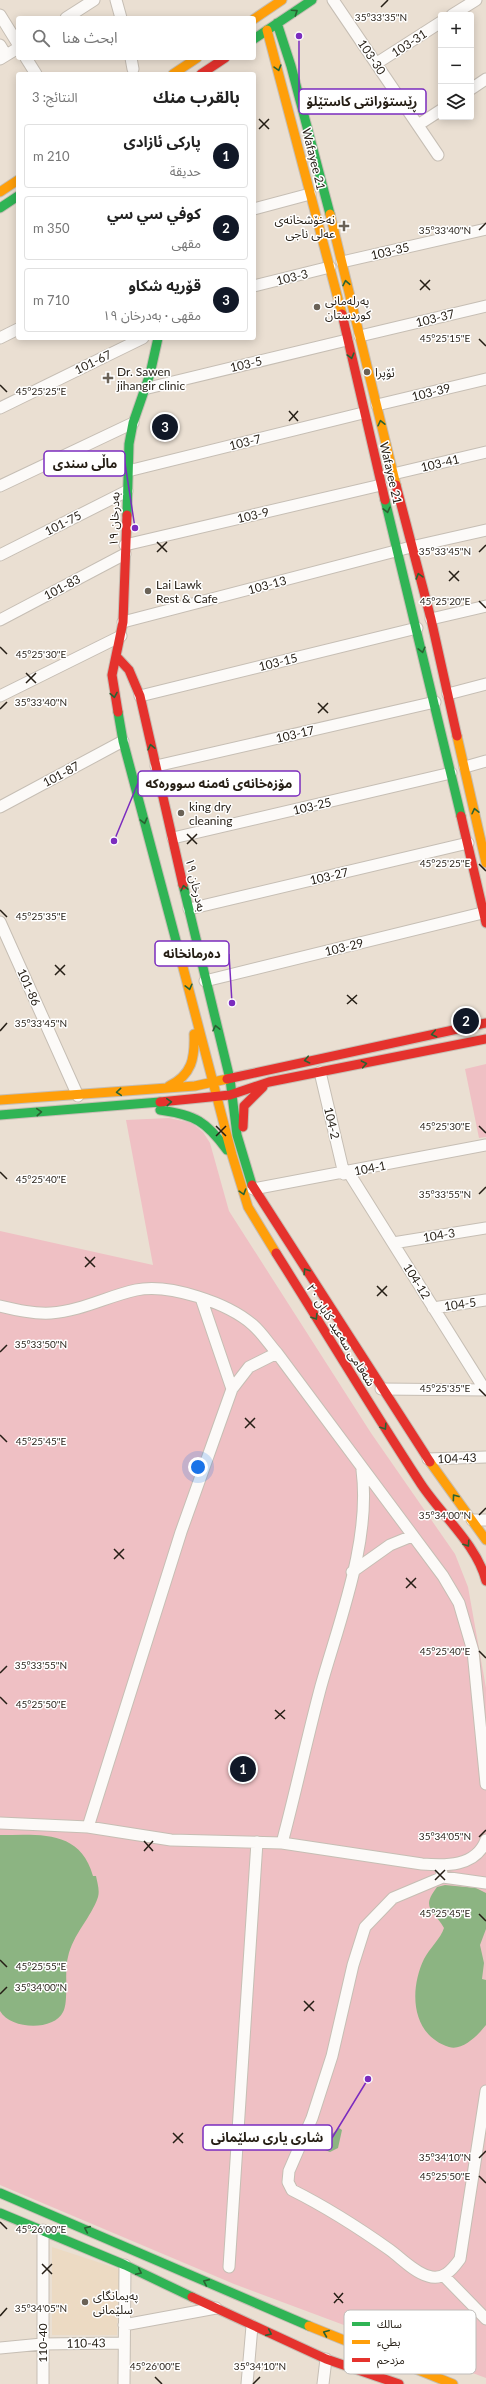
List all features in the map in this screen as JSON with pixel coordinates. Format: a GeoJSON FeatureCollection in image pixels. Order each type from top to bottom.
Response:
{"type":"FeatureCollection","features":[{"type":"Feature","properties":{"kind":"main road"},"geometry":{"type":"LineString","coordinates":[[256,18],[282,0]]}},
{"type":"Feature","properties":{"kind":"main road"},"geometry":{"type":"LineString","coordinates":[[256,38],[312,0]]}},
{"type":"Feature","properties":{"kind":"main road","name":"Wafayee 21"},"geometry":{"type":"LineString","coordinates":[[277,23],[291,66],[342,262],[410,547],[431,619],[465,767],[484,838],[486,863]]}},
{"type":"Feature","properties":{"kind":"main road","name":"Wafayee 21"},"geometry":{"type":"LineString","coordinates":[[267,30],[330,267],[363,413],[417,628],[485,912],[486,924]]}},
{"type":"Feature","properties":{"kind":"main road"},"geometry":{"type":"LineString","coordinates":[[177,72],[194,60]]}},
{"type":"Feature","properties":{"kind":"main road"},"geometry":{"type":"LineString","coordinates":[[205,72],[222,60]]}},
{"type":"Feature","properties":{"kind":"main road"},"geometry":{"type":"LineString","coordinates":[[0,192],[16,181]]}},
{"type":"Feature","properties":{"kind":"main road"},"geometry":{"type":"LineString","coordinates":[[0,208],[16,197]]}},
{"type":"Feature","properties":{"kind":"main road","name":"بەدرخان ١٩"},"geometry":{"type":"LineString","coordinates":[[158,340],[154,360],[133,423],[127,491],[123,622],[112,685],[123,742],[214,1083]]}},
{"type":"Feature","properties":{"kind":"main road","name":"بەدرخان ١٩"},"geometry":{"type":"LineString","coordinates":[[116,656],[129,670],[140,696],[205,981],[230,1079]]}},
{"type":"Feature","properties":{"kind":"main road"},"geometry":{"type":"LineString","coordinates":[[160,1089],[183,1080],[194,1063],[193,1006]]}},
{"type":"Feature","properties":{"kind":"main road"},"geometry":{"type":"LineString","coordinates":[[0,1100],[78,1096],[214,1083],[279,1066],[486,1023]]}},
{"type":"Feature","properties":{"kind":"main road"},"geometry":{"type":"LineString","coordinates":[[0,1115],[217,1097],[270,1082],[486,1039]]}},
{"type":"Feature","properties":{"kind":"main road"},"geometry":{"type":"LineString","coordinates":[[222,1050],[234,1068],[246,1070],[279,1066]]}},
{"type":"Feature","properties":{"kind":"main road","name":"شەقامی سەعید کابان ٢٠"},"geometry":{"type":"LineString","coordinates":[[230,1079],[230,1094],[245,1164],[253,1189],[381,1389],[428,1459],[486,1540]]}},
{"type":"Feature","properties":{"kind":"main road"},"geometry":{"type":"LineString","coordinates":[[245,1164],[242,1117],[244,1106],[246,1101],[270,1082]]}},
{"type":"Feature","properties":{"kind":"main road","name":"شەقامی سەعید کابان ٢٠"},"geometry":{"type":"LineString","coordinates":[[214,1083],[232,1155],[248,1207],[420,1483],[458,1532],[483,1569],[486,1581]]}},
{"type":"Feature","properties":{"kind":"main road"},"geometry":{"type":"LineString","coordinates":[[123,1106],[183,1113],[197,1117],[209,1126],[232,1155]]}},
{"type":"Feature","properties":{"kind":"main road"},"geometry":{"type":"LineString","coordinates":[[0,2193],[53,2214],[261,2306],[344,2340]]}},
{"type":"Feature","properties":{"kind":"main road"},"geometry":{"type":"LineString","coordinates":[[0,2213],[125,2265],[252,2326],[326,2359],[344,2365]]}},
{"type":"Feature","properties":{"kind":"main road"},"geometry":{"type":"LineString","coordinates":[[370,2374],[399,2384]]}},
{"type":"Feature","properties":{"kind":"main road"},"geometry":{"type":"LineString","coordinates":[[428,2374],[453,2384]]}},
{"type":"Feature","properties":{"kind":"street"},"geometry":{"type":"LineString","coordinates":[[68,16],[77,5],[94,0]]}},
{"type":"Feature","properties":{"kind":"street"},"geometry":{"type":"LineString","coordinates":[[116,0],[120,16]]}},
{"type":"Feature","properties":{"kind":"street","name":"103-30"},"geometry":{"type":"LineString","coordinates":[[333,0],[438,154]]}},
{"type":"Feature","properties":{"kind":"street"},"geometry":{"type":"LineString","coordinates":[[457,12],[476,0]]}},
{"type":"Feature","properties":{"kind":"street"},"geometry":{"type":"LineString","coordinates":[[0,16],[16,41]]}},
{"type":"Feature","properties":{"kind":"street","name":"103-31"},"geometry":{"type":"LineString","coordinates":[[377,63],[438,24]]}},
{"type":"Feature","properties":{"kind":"street"},"geometry":{"type":"LineString","coordinates":[[0,45],[3,57],[16,49]]}},
{"type":"Feature","properties":{"kind":"street"},"geometry":{"type":"LineString","coordinates":[[27,60],[35,72]]}},
{"type":"Feature","properties":{"kind":"street"},"geometry":{"type":"LineString","coordinates":[[474,87],[486,79]]}},
{"type":"Feature","properties":{"kind":"street"},"geometry":{"type":"LineString","coordinates":[[418,125],[438,112]]}},
{"type":"Feature","properties":{"kind":"street"},"geometry":{"type":"LineString","coordinates":[[256,208],[310,194]]}},
{"type":"Feature","properties":{"kind":"street","name":"103-35"},"geometry":{"type":"LineString","coordinates":[[342,262],[486,229]]}},
{"type":"Feature","properties":{"kind":"street","name":"103-3"},"geometry":{"type":"LineString","coordinates":[[256,286],[330,267]]}},
{"type":"Feature","properties":{"kind":"street","name":"103-37"},"geometry":{"type":"LineString","coordinates":[[360,336],[486,306]]}},
{"type":"Feature","properties":{"kind":"street"},"geometry":{"type":"LineString","coordinates":[[0,338],[16,330]]}},
{"type":"Feature","properties":{"kind":"street","name":"101-67"},"geometry":{"type":"LineString","coordinates":[[0,408],[139,340]]}},
{"type":"Feature","properties":{"kind":"street","name":"103-5"},"geometry":{"type":"LineString","coordinates":[[144,389],[347,340]]}},
{"type":"Feature","properties":{"kind":"street","name":"103-39"},"geometry":{"type":"LineString","coordinates":[[377,405],[486,379]]}},
{"type":"Feature","properties":{"kind":"street","name":"103-7"},"geometry":{"type":"LineString","coordinates":[[128,472],[363,413]]}},
{"type":"Feature","properties":{"kind":"street"},"geometry":{"type":"LineString","coordinates":[[0,486],[133,423]]}},
{"type":"Feature","properties":{"kind":"street","name":"103-41"},"geometry":{"type":"LineString","coordinates":[[393,474],[486,452]]}},
{"type":"Feature","properties":{"kind":"street","name":"103-9"},"geometry":{"type":"LineString","coordinates":[[125,550],[381,485]]}},
{"type":"Feature","properties":{"kind":"street","name":"101-75"},"geometry":{"type":"LineString","coordinates":[[0,555],[127,491]]}},
{"type":"Feature","properties":{"kind":"street","name":"103-13"},"geometry":{"type":"LineString","coordinates":[[123,622],[410,547],[486,530]]}},
{"type":"Feature","properties":{"kind":"street","name":"101-83"},"geometry":{"type":"LineString","coordinates":[[0,620],[125,550]]}},
{"type":"Feature","properties":{"kind":"street"},"geometry":{"type":"LineString","coordinates":[[431,619],[486,606]]}},
{"type":"Feature","properties":{"kind":"street","name":"103-15"},"geometry":{"type":"LineString","coordinates":[[140,696],[417,628]]}},
{"type":"Feature","properties":{"kind":"street"},"geometry":{"type":"LineString","coordinates":[[0,696],[121,636]]}},
{"type":"Feature","properties":{"kind":"street"},"geometry":{"type":"LineString","coordinates":[[448,694],[486,684]]}},
{"type":"Feature","properties":{"kind":"street","name":"103-17"},"geometry":{"type":"LineString","coordinates":[[156,766],[435,702]]}},
{"type":"Feature","properties":{"kind":"street","name":"101-87"},"geometry":{"type":"LineString","coordinates":[[0,807],[123,742]]}},
{"type":"Feature","properties":{"kind":"street"},"geometry":{"type":"LineString","coordinates":[[465,767],[486,761]]}},
{"type":"Feature","properties":{"kind":"street","name":"103-25"},"geometry":{"type":"LineString","coordinates":[[173,838],[451,773]]}},
{"type":"Feature","properties":{"kind":"street","name":"103-27"},"geometry":{"type":"LineString","coordinates":[[189,909],[468,843]]}},
{"type":"Feature","properties":{"kind":"street","name":"103-29"},"geometry":{"type":"LineString","coordinates":[[205,981],[485,912]]}},
{"type":"Feature","properties":{"kind":"street","name":"101-86"},"geometry":{"type":"LineString","coordinates":[[0,922],[4,938],[78,1096]]}},
{"type":"Feature","properties":{"kind":"street","name":"104-2"},"geometry":{"type":"LineString","coordinates":[[320,1072],[347,1173]]}},
{"type":"Feature","properties":{"kind":"street","name":"104-1"},"geometry":{"type":"LineString","coordinates":[[253,1189],[347,1173],[486,1145]]}},
{"type":"Feature","properties":{"kind":"street","name":"104-12"},"geometry":{"type":"LineString","coordinates":[[347,1173],[393,1243],[485,1390]]}},
{"type":"Feature","properties":{"kind":"street","name":"104-3"},"geometry":{"type":"LineString","coordinates":[[393,1243],[486,1228]]}},
{"type":"Feature","properties":{"kind":"street"},"geometry":{"type":"LineString","coordinates":[[0,1306],[32,1313],[51,1313],[72,1310],[137,1290],[178,1292],[201,1298],[242,1317],[259,1331],[443,1576],[459,1603],[466,1624],[476,1671],[486,1784]]}},
{"type":"Feature","properties":{"kind":"street"},"geometry":{"type":"LineString","coordinates":[[201,1298],[232,1390]]}},
{"type":"Feature","properties":{"kind":"street","name":"104-5"},"geometry":{"type":"LineString","coordinates":[[433,1308],[486,1300]]}},
{"type":"Feature","properties":{"kind":"street"},"geometry":{"type":"LineString","coordinates":[[88,1827],[181,1532],[232,1390],[250,1367],[277,1353]]}},
{"type":"Feature","properties":{"kind":"street"},"geometry":{"type":"LineString","coordinates":[[381,1389],[485,1390]]}},
{"type":"Feature","properties":{"kind":"street","name":"104-43"},"geometry":{"type":"LineString","coordinates":[[428,1459],[486,1457]]}},
{"type":"Feature","properties":{"kind":"street"},"geometry":{"type":"LineString","coordinates":[[282,1843],[310,1728],[352,1572],[365,1499],[362,1468]]}},
{"type":"Feature","properties":{"kind":"street"},"geometry":{"type":"LineString","coordinates":[[472,1520],[486,1520]]}},
{"type":"Feature","properties":{"kind":"street"},"geometry":{"type":"LineString","coordinates":[[352,1572],[390,1545],[412,1536]]}},
{"type":"Feature","properties":{"kind":"street"},"geometry":{"type":"LineString","coordinates":[[0,1823],[88,1827],[171,1840],[282,1843],[422,1864],[486,1883]]}},
{"type":"Feature","properties":{"kind":"street"},"geometry":{"type":"LineString","coordinates":[[486,1840],[478,1853],[468,1860],[442,1871],[393,1898],[365,1927],[353,1965],[332,2056],[312,2118],[289,2172],[288,2182],[292,2190],[382,2245],[419,2271],[428,2276],[444,2276],[452,2270],[460,2259],[486,2091]]}},
{"type":"Feature","properties":{"kind":"street"},"geometry":{"type":"LineString","coordinates":[[228,2267],[257,1842]]}},
{"type":"Feature","properties":{"kind":"street","name":"110-40"},"geometry":{"type":"LineString","coordinates":[[43,2230],[43,2384]]}},
{"type":"Feature","properties":{"kind":"street"},"geometry":{"type":"LineString","coordinates":[[124,2384],[125,2265]]}},
{"type":"Feature","properties":{"kind":"street"},"geometry":{"type":"LineString","coordinates":[[444,2276],[486,2319]]}},
{"type":"Feature","properties":{"kind":"street"},"geometry":{"type":"LineString","coordinates":[[124,2325],[216,2308]]}},
{"type":"Feature","properties":{"kind":"street"},"geometry":{"type":"LineString","coordinates":[[247,2384],[252,2326]]}},
{"type":"Feature","properties":{"kind":"street","name":"110-43"},"geometry":{"type":"LineString","coordinates":[[0,2348],[42,2344],[124,2343]]}},
{"type":"Feature","properties":{"kind":"street"},"geometry":{"type":"LineString","coordinates":[[323,2384],[326,2359]]}},
{"type":"Feature","properties":{"kind":"shaded area"},"geometry":{"type":"Polygon","coordinates":[[[486,1064],[486,1137],[479,1138],[465,1069],[486,1064]]]}},
{"type":"Feature","properties":{"kind":"shaded area"},"geometry":{"type":"Polygon","coordinates":[[[169,1118],[192,1123],[203,1132],[210,1143],[229,1211],[371,1433],[455,1554],[468,1587],[486,1688],[486,2378],[475,2374],[476,2310],[344,2310],[344,2325],[234,2284],[0,2185],[0,1231],[153,1265],[126,1120],[169,1118]]]}},
{"type":"Feature","properties":{"kind":"shaded area"},"geometry":{"type":"Polygon","coordinates":[[[0,1835],[43,1836],[68,1842],[78,1850],[87,1861],[93,1876],[96,1876],[99,1889],[98,1897],[70,1949],[68,1957],[66,1970],[65,2007],[58,2018],[51,2023],[32,2026],[22,2025],[5,2017],[0,2011],[0,1835]]]}},
{"type":"Feature","properties":{"kind":"shaded area"},"geometry":{"type":"Polygon","coordinates":[[[445,1885],[476,1888],[486,1893],[486,1929],[480,1945],[484,1963],[482,1979],[486,1980],[486,2025],[470,2041],[460,2047],[454,2048],[436,2041],[427,2033],[420,2022],[415,1997],[419,1971],[424,1959],[444,1928],[430,1909],[430,1900],[437,1887],[445,1885]]]}},
{"type":"Feature","properties":{"kind":"shaded area"},"geometry":{"type":"Polygon","coordinates":[[[339,2128],[342,2130],[338,2148],[330,2152],[325,2150],[321,2142],[326,2135],[332,2134],[339,2128]]]}},
{"type":"Feature","properties":{"kind":"shaded area","name":"پەیمانگای سلێمانی"},"geometry":{"type":"Polygon","coordinates":[[[52,2247],[119,2269],[117,2335],[52,2335],[52,2247]]]}},
{"type":"Feature","properties":{"kind":"traffic: fast"},"geometry":{"type":"LineString","coordinates":[[256,38],[312,0]]}},
{"type":"Feature","properties":{"kind":"traffic: fast"},"geometry":{"type":"LineString","coordinates":[[277,23],[291,66],[330,214]]}},
{"type":"Feature","properties":{"kind":"traffic: fast"},"geometry":{"type":"LineString","coordinates":[[0,208],[16,197]]}},
{"type":"Feature","properties":{"kind":"traffic: fast"},"geometry":{"type":"LineString","coordinates":[[127,515],[129,444],[133,423],[150,374],[158,340]]}},
{"type":"Feature","properties":{"kind":"traffic: fast"},"geometry":{"type":"LineString","coordinates":[[385,500],[461,816]]}},
{"type":"Feature","properties":{"kind":"traffic: fast"},"geometry":{"type":"LineString","coordinates":[[118,712],[123,741],[179,952]]}},
{"type":"Feature","properties":{"kind":"traffic: fast"},"geometry":{"type":"LineString","coordinates":[[183,885],[230,1079],[237,1135],[252,1185]]}},
{"type":"Feature","properties":{"kind":"traffic: fast"},"geometry":{"type":"LineString","coordinates":[[0,1115],[160,1102]]}},
{"type":"Feature","properties":{"kind":"traffic: fast"},"geometry":{"type":"LineString","coordinates":[[160,1110],[182,1114],[199,1121],[213,1132],[227,1150]]}},
{"type":"Feature","properties":{"kind":"traffic: fast"},"geometry":{"type":"LineString","coordinates":[[0,2193],[309,2326]]}},
{"type":"Feature","properties":{"kind":"traffic: fast"},"geometry":{"type":"LineString","coordinates":[[0,2213],[125,2265],[192,2297]]}},
{"type":"Feature","properties":{"kind":"traffic: slow"},"geometry":{"type":"LineString","coordinates":[[256,18],[282,0]]}},
{"type":"Feature","properties":{"kind":"traffic: slow"},"geometry":{"type":"LineString","coordinates":[[267,30],[342,314]]}},
{"type":"Feature","properties":{"kind":"traffic: slow"},"geometry":{"type":"LineString","coordinates":[[176,72],[194,60]]}},
{"type":"Feature","properties":{"kind":"traffic: slow"},"geometry":{"type":"LineString","coordinates":[[0,192],[16,181]]}},
{"type":"Feature","properties":{"kind":"traffic: slow"},"geometry":{"type":"LineString","coordinates":[[330,214],[396,485]]}},
{"type":"Feature","properties":{"kind":"traffic: slow"},"geometry":{"type":"LineString","coordinates":[[457,736],[486,863]]}},
{"type":"Feature","properties":{"kind":"traffic: slow"},"geometry":{"type":"LineString","coordinates":[[179,952],[232,1155],[248,1207],[276,1253]]}},
{"type":"Feature","properties":{"kind":"traffic: slow"},"geometry":{"type":"LineString","coordinates":[[169,1086],[183,1077],[190,1065],[194,1051],[194,1034]]}},
{"type":"Feature","properties":{"kind":"traffic: slow"},"geometry":{"type":"LineString","coordinates":[[0,1100],[195,1086],[227,1079]]}},
{"type":"Feature","properties":{"kind":"traffic: slow"},"geometry":{"type":"LineString","coordinates":[[430,1462],[486,1540]]}},
{"type":"Feature","properties":{"kind":"traffic: slow"},"geometry":{"type":"LineString","coordinates":[[309,2326],[344,2340]]}},
{"type":"Feature","properties":{"kind":"traffic: slow"},"geometry":{"type":"LineString","coordinates":[[428,2374],[453,2384]]}},
{"type":"Feature","properties":{"kind":"traffic: jam"},"geometry":{"type":"LineString","coordinates":[[204,72],[222,60]]}},
{"type":"Feature","properties":{"kind":"traffic: jam"},"geometry":{"type":"LineString","coordinates":[[342,314],[385,500]]}},
{"type":"Feature","properties":{"kind":"traffic: jam"},"geometry":{"type":"LineString","coordinates":[[396,485],[431,619],[457,736]]}},
{"type":"Feature","properties":{"kind":"traffic: jam"},"geometry":{"type":"LineString","coordinates":[[118,712],[112,675],[123,622],[127,515]]}},
{"type":"Feature","properties":{"kind":"traffic: jam"},"geometry":{"type":"LineString","coordinates":[[116,656],[129,670],[140,696],[183,885]]}},
{"type":"Feature","properties":{"kind":"traffic: jam"},"geometry":{"type":"LineString","coordinates":[[461,816],[486,923]]}},
{"type":"Feature","properties":{"kind":"traffic: jam"},"geometry":{"type":"LineString","coordinates":[[227,1079],[486,1023]]}},
{"type":"Feature","properties":{"kind":"traffic: jam"},"geometry":{"type":"LineString","coordinates":[[160,1102],[230,1095],[269,1082],[486,1039]]}},
{"type":"Feature","properties":{"kind":"traffic: jam"},"geometry":{"type":"LineString","coordinates":[[243,1127],[244,1106],[263,1087]]}},
{"type":"Feature","properties":{"kind":"traffic: jam"},"geometry":{"type":"LineString","coordinates":[[252,1185],[430,1462]]}},
{"type":"Feature","properties":{"kind":"traffic: jam"},"geometry":{"type":"LineString","coordinates":[[276,1253],[419,1481],[475,1554],[486,1581]]}},
{"type":"Feature","properties":{"kind":"traffic: jam"},"geometry":{"type":"LineString","coordinates":[[192,2297],[326,2359],[344,2365]]}},
{"type":"Feature","properties":{"kind":"traffic: jam"},"geometry":{"type":"LineString","coordinates":[[370,2374],[399,2384]]}},
{"type":"Feature","properties":{"kind":"place","name":"ڕێستۆرانتی کاستێلۆ"},"geometry":{"type":"Point","coordinates":[299,36]}},
{"type":"Feature","properties":{"kind":"place","name":"نەخۆشخانەی عەلی ناجی"},"geometry":{"type":"Point","coordinates":[344,226]}},
{"type":"Feature","properties":{"kind":"place","name":"پەرلەمانی کوردستان"},"geometry":{"type":"Point","coordinates":[317,307]}},
{"type":"Feature","properties":{"kind":"place","name":"ئۆپرا"},"geometry":{"type":"Point","coordinates":[367,372]}},
{"type":"Feature","properties":{"kind":"place","name":"Dr. Sawen jihangir clinic"},"geometry":{"type":"Point","coordinates":[108,378]}},
{"type":"Feature","properties":{"kind":"place","name":"قۆریە شکاو"},"geometry":{"type":"Point","coordinates":[165,427]}},
{"type":"Feature","properties":{"kind":"place","name":"ماڵی سندی"},"geometry":{"type":"Point","coordinates":[135,528]}},
{"type":"Feature","properties":{"kind":"place","name":"Lai Lawk Rest & Cafe"},"geometry":{"type":"Point","coordinates":[148,591]}},
{"type":"Feature","properties":{"kind":"place","name":"king dry cleaning"},"geometry":{"type":"Point","coordinates":[181,813]}},
{"type":"Feature","properties":{"kind":"place","name":"مۆزەخانەی ئەمنە سوورەکە"},"geometry":{"type":"Point","coordinates":[114,841]}},
{"type":"Feature","properties":{"kind":"place","name":"دەرمانخانە"},"geometry":{"type":"Point","coordinates":[232,1003]}},
{"type":"Feature","properties":{"kind":"place","name":"كوفي سي سي"},"geometry":{"type":"Point","coordinates":[466,1021]}},
{"type":"Feature","properties":{"kind":"place","name":"پارکی ئازادی"},"geometry":{"type":"Point","coordinates":[243,1769]}},
{"type":"Feature","properties":{"kind":"place","name":"شاری یاری سلێمانی"},"geometry":{"type":"Point","coordinates":[368,2079]}},
{"type":"Feature","properties":{"kind":"place","name":"پەیمانگای سلێمانی"},"geometry":{"type":"Point","coordinates":[85,2302]}}]}
